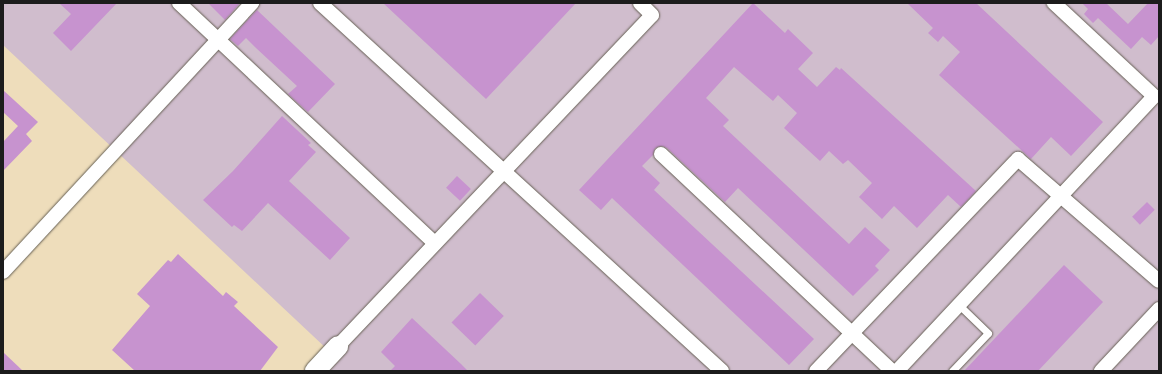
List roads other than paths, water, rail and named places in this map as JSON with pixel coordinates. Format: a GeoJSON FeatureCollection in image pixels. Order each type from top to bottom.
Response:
{"type":"FeatureCollection","features":[{"type":"Feature","properties":{"kind":"street"},"geometry":{"type":"LineString","coordinates":[[179,3],[435,243]]}},
{"type":"Feature","properties":{"kind":"street"},"geometry":{"type":"LineString","coordinates":[[3,272],[252,3]]}},
{"type":"Feature","properties":{"kind":"street"},"geometry":{"type":"LineString","coordinates":[[320,3],[722,371]]}},
{"type":"Feature","properties":{"kind":"street"},"geometry":{"type":"LineString","coordinates":[[315,371],[652,14],[640,3]]}},
{"type":"Feature","properties":{"kind":"street"},"geometry":{"type":"LineString","coordinates":[[897,371],[1154,96],[1054,3]]}},
{"type":"Feature","properties":{"kind":"street"},"geometry":{"type":"LineString","coordinates":[[661,154],[892,371]]}},
{"type":"Feature","properties":{"kind":"street"},"geometry":{"type":"LineString","coordinates":[[816,371],[1018,159],[1159,281]]}},
{"type":"Feature","properties":{"kind":"street"},"geometry":{"type":"LineString","coordinates":[[1101,371],[1159,309]]}},
{"type":"Feature","properties":{"kind":"lane"},"geometry":{"type":"LineString","coordinates":[[952,371],[988,333],[958,305]]}}]}
